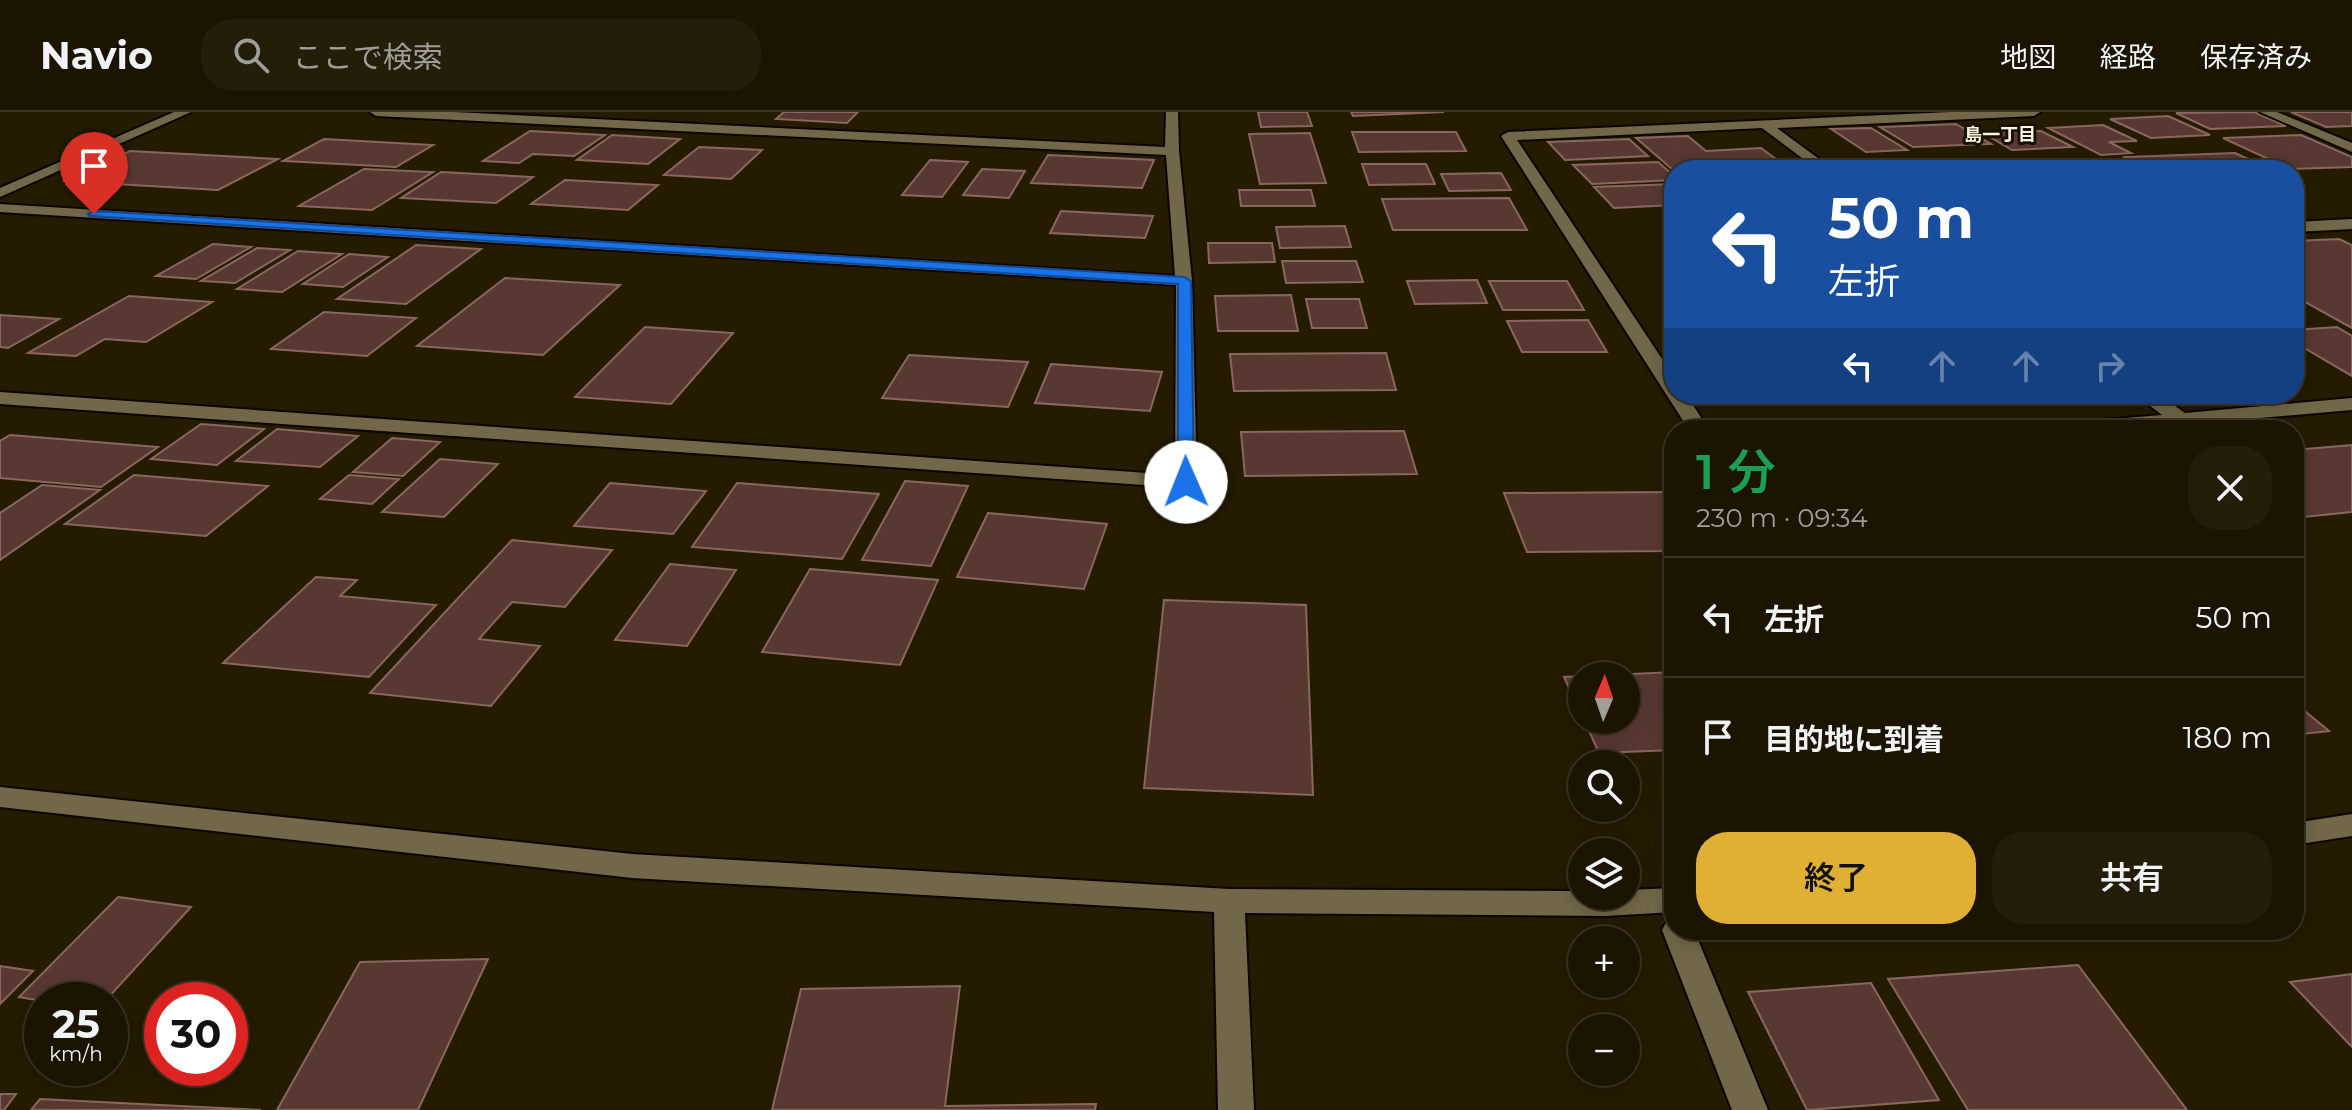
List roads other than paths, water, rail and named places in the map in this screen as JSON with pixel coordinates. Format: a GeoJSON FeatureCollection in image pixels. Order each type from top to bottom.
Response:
{"type":"FeatureCollection","features":[{"type":"Feature","properties":{"kind":"street"},"geometry":{"type":"LineString","coordinates":[[0,193],[185,112]]}},
{"type":"Feature","properties":{"kind":"street"},"geometry":{"type":"LineString","coordinates":[[376,112],[755,125],[1172,151]]}},
{"type":"Feature","properties":{"kind":"street"},"geometry":{"type":"LineString","coordinates":[[0,412],[10,399],[1186,482],[1184,281],[1172,151],[1172,112]]}},
{"type":"Feature","properties":{"kind":"street"},"geometry":{"type":"LineString","coordinates":[[1664,375],[1508,136],[2034,112]]}},
{"type":"Feature","properties":{"kind":"street"},"geometry":{"type":"LineString","coordinates":[[2266,112],[2352,148]]}},
{"type":"Feature","properties":{"kind":"street"},"geometry":{"type":"LineString","coordinates":[[1764,124],[1813,160]]}},
{"type":"Feature","properties":{"kind":"street"},"geometry":{"type":"LineString","coordinates":[[0,208],[1184,281]]}},
{"type":"Feature","properties":{"kind":"street"},"geometry":{"type":"LineString","coordinates":[[2304,226],[2352,224]]}},
{"type":"Feature","properties":{"kind":"street"},"geometry":{"type":"LineString","coordinates":[[2160,404],[2180,418]]}},
{"type":"Feature","properties":{"kind":"street"},"geometry":{"type":"LineString","coordinates":[[2159,420],[2352,404]]}},
{"type":"Feature","properties":{"kind":"street"},"geometry":{"type":"LineString","coordinates":[[0,797],[632,866],[1229,901],[1605,904],[1664,911]]}},
{"type":"Feature","properties":{"kind":"street"},"geometry":{"type":"LineString","coordinates":[[2304,832],[2352,825]]}},
{"type":"Feature","properties":{"kind":"street"},"geometry":{"type":"LineString","coordinates":[[1229,901],[1236,1110]]}},
{"type":"Feature","properties":{"kind":"street"},"geometry":{"type":"LineString","coordinates":[[1684,940],[1750,1110]]}},
{"type":"Feature","properties":{"kind":"district","name":"島一丁目"},"geometry":{"type":"Point","coordinates":[2000,135]}}]}
